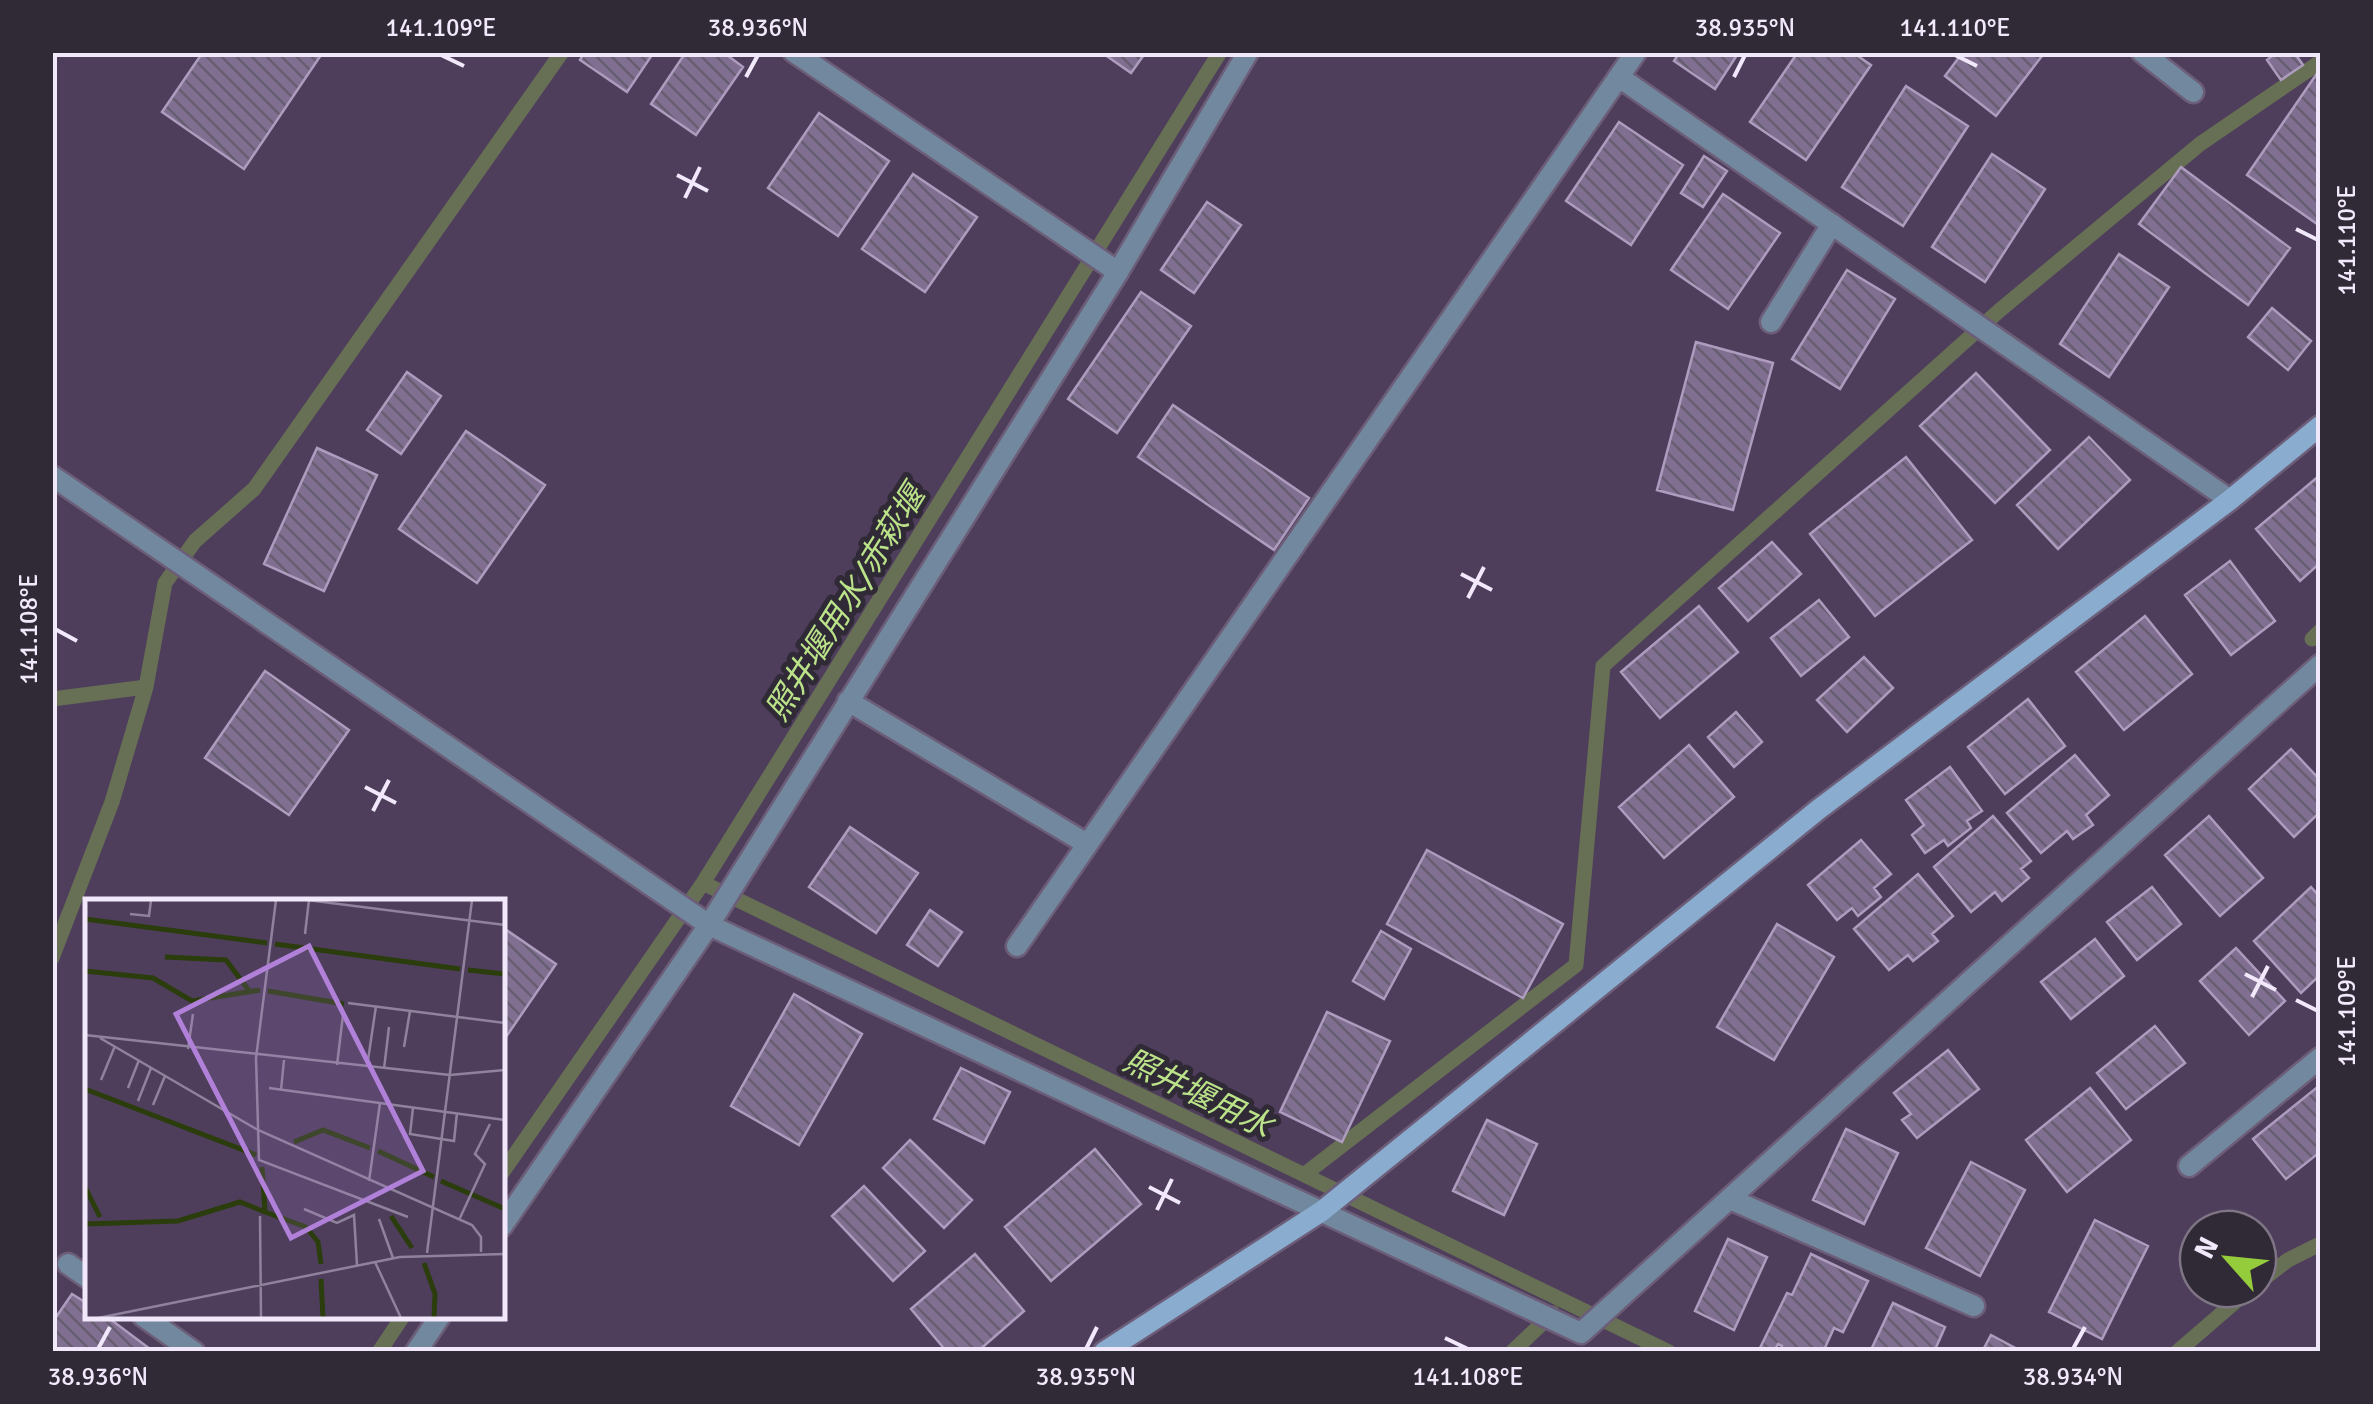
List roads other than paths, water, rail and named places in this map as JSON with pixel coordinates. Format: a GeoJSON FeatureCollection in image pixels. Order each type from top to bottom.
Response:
{"type":"FeatureCollection","features":[{"type":"Feature","properties":{"kind":"street"},"geometry":{"type":"LineString","coordinates":[[794,52],[1118,272]]}},
{"type":"Feature","properties":{"kind":"street"},"geometry":{"type":"LineString","coordinates":[[505,1222],[709,924],[1118,272],[1248,52]]}},
{"type":"Feature","properties":{"kind":"street"},"geometry":{"type":"LineString","coordinates":[[1017,946],[1636,52]]}},
{"type":"Feature","properties":{"kind":"street"},"geometry":{"type":"LineString","coordinates":[[2142,52],[2194,92]]}},
{"type":"Feature","properties":{"kind":"street"},"geometry":{"type":"LineString","coordinates":[[1620,77],[2230,500]]}},
{"type":"Feature","properties":{"kind":"street"},"geometry":{"type":"LineString","coordinates":[[1771,322],[1832,224]]}},
{"type":"Feature","properties":{"kind":"street"},"geometry":{"type":"LineString","coordinates":[[1104,1352],[1322,1211],[1819,809],[2230,500],[2320,426]]}},
{"type":"Feature","properties":{"kind":"street"},"geometry":{"type":"LineString","coordinates":[[52,476],[709,924],[1580,1333],[2320,665]]}},
{"type":"Feature","properties":{"kind":"street"},"geometry":{"type":"LineString","coordinates":[[848,701],[1087,844]]}},
{"type":"Feature","properties":{"kind":"street"},"geometry":{"type":"LineString","coordinates":[[2189,1166],[2320,1058]]}},
{"type":"Feature","properties":{"kind":"street"},"geometry":{"type":"LineString","coordinates":[[1730,1199],[1974,1306]]}},
{"type":"Feature","properties":{"kind":"street"},"geometry":{"type":"LineString","coordinates":[[68,1264],[85,1276]]}},
{"type":"Feature","properties":{"kind":"street"},"geometry":{"type":"LineString","coordinates":[[147,1319],[194,1352]]}},
{"type":"Feature","properties":{"kind":"street"},"geometry":{"type":"LineString","coordinates":[[416,1352],[438,1319]]}},
{"type":"Feature","properties":{"kind":"waterway"},"geometry":{"type":"LineString","coordinates":[[52,958],[112,802],[146,687],[165,583],[195,541],[254,489],[562,52]]}},
{"type":"Feature","properties":{"kind":"waterway","name":"照井堰用水/赤萩堰"},"geometry":{"type":"LineString","coordinates":[[505,1169],[703,883],[1220,52]]}},
{"type":"Feature","properties":{"kind":"waterway"},"geometry":{"type":"LineString","coordinates":[[1305,1174],[1576,965],[1603,666],[2000,310],[2200,144],[2320,62]]}},
{"type":"Feature","properties":{"kind":"waterway"},"geometry":{"type":"LineString","coordinates":[[2312,639],[2320,631]]}},
{"type":"Feature","properties":{"kind":"waterway"},"geometry":{"type":"LineString","coordinates":[[52,699],[146,687]]}},
{"type":"Feature","properties":{"kind":"waterway","name":"照井堰用水"},"geometry":{"type":"LineString","coordinates":[[703,883],[1669,1352]]}},
{"type":"Feature","properties":{"kind":"waterway","name":"照井堰用水"},"geometry":{"type":"LineString","coordinates":[[2278,1268],[2320,1244]]}},
{"type":"Feature","properties":{"kind":"waterway","name":"照井堰用水"},"geometry":{"type":"LineString","coordinates":[[2177,1352],[2227,1309]]}},
{"type":"Feature","properties":{"kind":"waterway"},"geometry":{"type":"LineString","coordinates":[[1512,1352],[1553,1313]]}},
{"type":"Feature","properties":{"kind":"waterway","name":"照井堰用水/赤萩堰"},"geometry":{"type":"LineString","coordinates":[[379,1352],[401,1319]]}}]}
